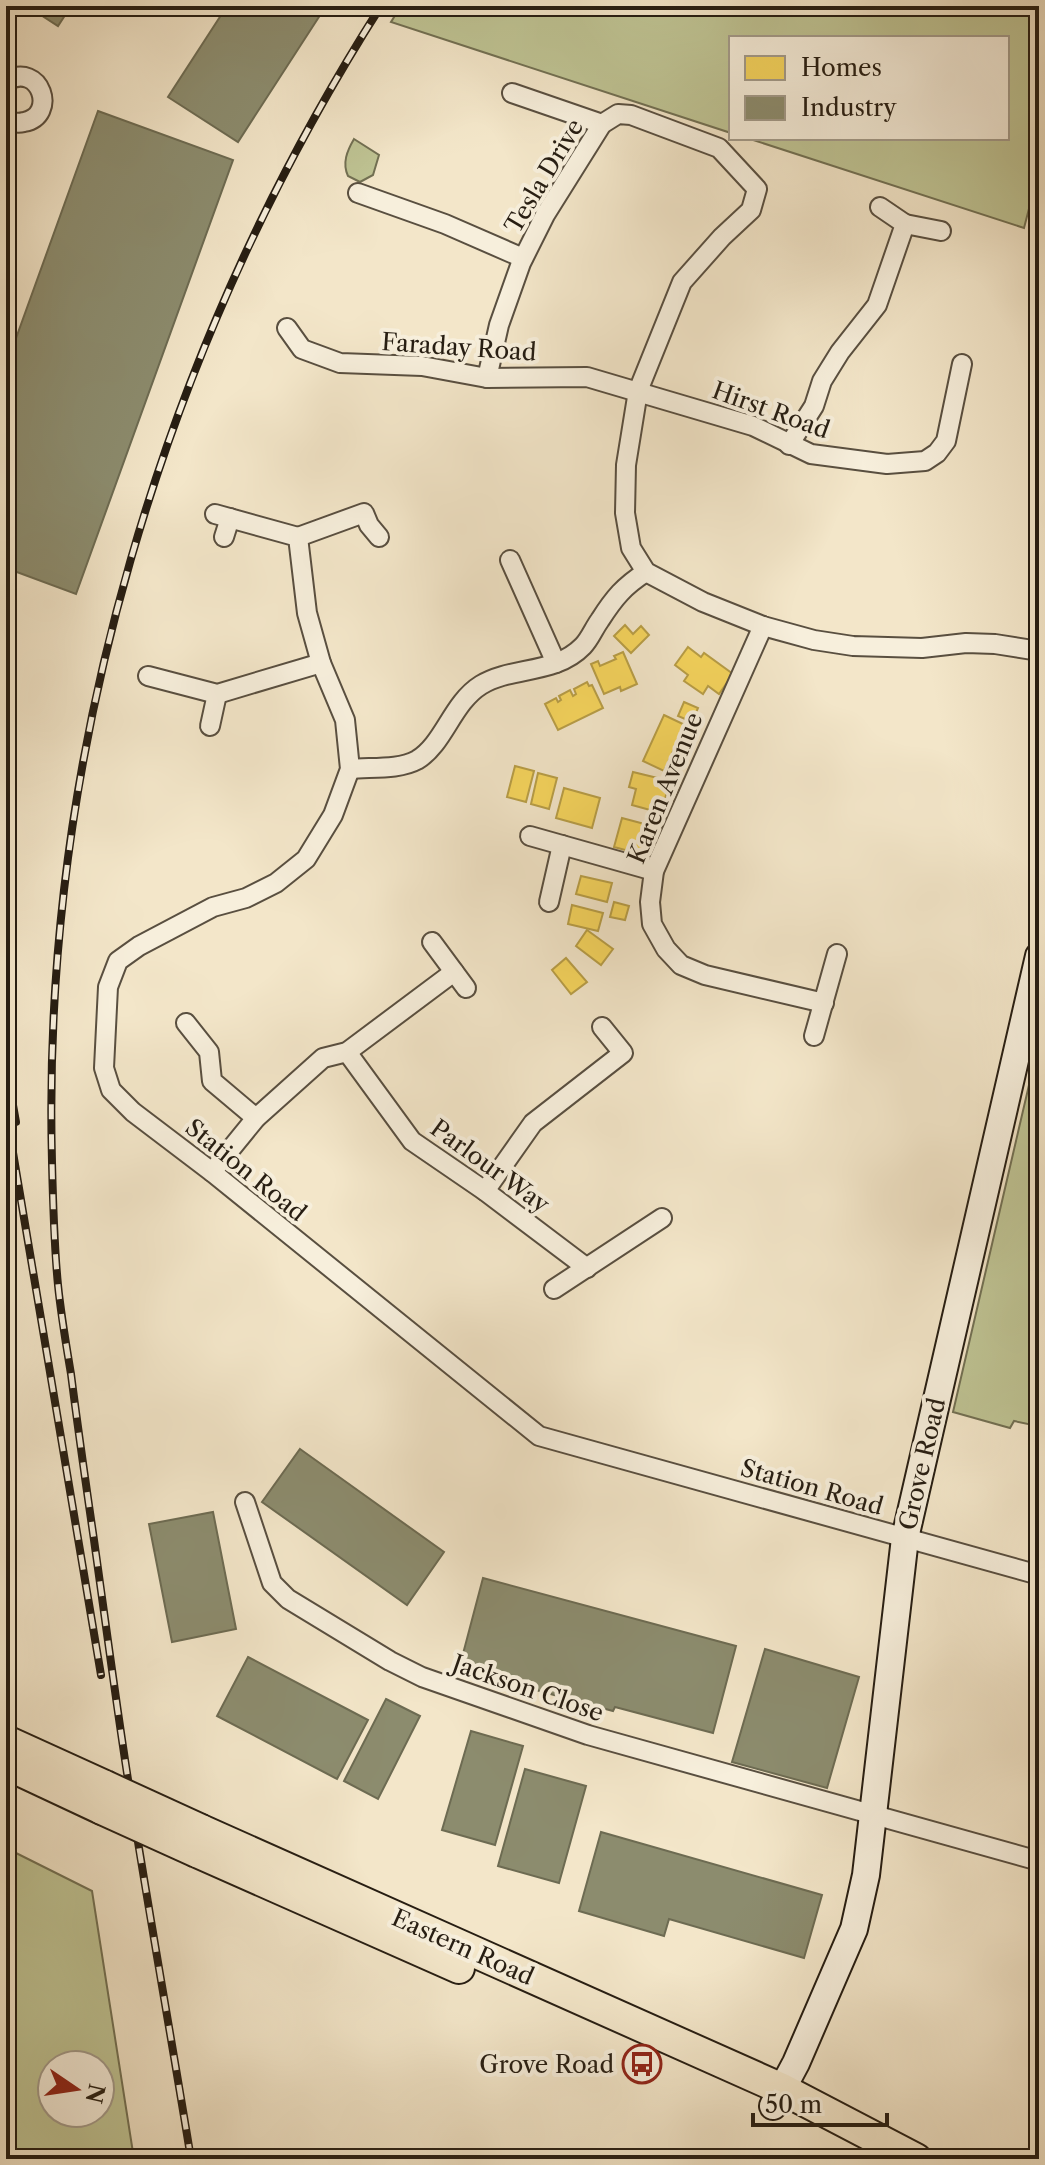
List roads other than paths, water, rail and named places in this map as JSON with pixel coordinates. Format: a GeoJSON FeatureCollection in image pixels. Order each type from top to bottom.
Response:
{"type":"FeatureCollection","features":[{"type":"Feature","properties":{"kind":"main road","name":"Eastern Road"},"geometry":{"type":"LineString","coordinates":[[6,1741],[103,1797],[916,2159]]}},
{"type":"Feature","properties":{"kind":"main road","name":"Eastern Road"},"geometry":{"type":"LineString","coordinates":[[6,1764],[103,1797]]}},
{"type":"Feature","properties":{"kind":"main road","name":"Eastern Road"},"geometry":{"type":"LineString","coordinates":[[778,2098],[874,2159]]}},
{"type":"Feature","properties":{"kind":"street"},"geometry":{"type":"LineString","coordinates":[[6,81],[14,77],[30,79],[43,96],[43,105],[31,120],[20,123],[6,118]]}},
{"type":"Feature","properties":{"kind":"street"},"geometry":{"type":"LineString","coordinates":[[512,93],[602,124]]}},
{"type":"Feature","properties":{"kind":"street","name":"Tesla Drive"},"geometry":{"type":"LineString","coordinates":[[487,378],[499,325],[523,258],[545,215],[602,124],[618,114],[631,115],[719,148],[757,189],[751,210],[682,282],[638,391]]}},
{"type":"Feature","properties":{"kind":"street"},"geometry":{"type":"LineString","coordinates":[[358,193],[445,224],[523,258]]}},
{"type":"Feature","properties":{"kind":"street"},"geometry":{"type":"LineString","coordinates":[[880,207],[905,224],[941,231]]}},
{"type":"Feature","properties":{"kind":"street"},"geometry":{"type":"LineString","coordinates":[[789,445],[814,406],[822,381],[840,352],[877,305],[905,224]]}},
{"type":"Feature","properties":{"kind":"street","name":"Faraday Road"},"geometry":{"type":"LineString","coordinates":[[287,328],[302,349],[340,363],[422,366],[487,378],[587,377],[638,391]]}},
{"type":"Feature","properties":{"kind":"street","name":"Hirst Road"},"geometry":{"type":"LineString","coordinates":[[638,391],[753,426],[811,454],[887,464],[925,461],[937,453],[946,441],[962,364]]}},
{"type":"Feature","properties":{"kind":"street"},"geometry":{"type":"LineString","coordinates":[[638,391],[626,465],[625,513],[631,548],[646,572],[703,602],[763,626],[814,640],[853,646],[922,648],[966,643],[1039,651]]}},
{"type":"Feature","properties":{"kind":"street"},"geometry":{"type":"LineString","coordinates":[[224,537],[222,516],[298,537],[364,513],[379,537]]}},
{"type":"Feature","properties":{"kind":"street","name":"Station Road"},"geometry":{"type":"LineString","coordinates":[[298,537],[307,613],[321,663],[345,720],[350,769],[333,815],[306,859],[276,883],[246,898],[213,907],[139,946],[118,961],[108,987],[104,1068],[111,1090],[133,1112],[539,1436],[1039,1575]]}},
{"type":"Feature","properties":{"kind":"street"},"geometry":{"type":"LineString","coordinates":[[510,560],[556,663]]}},
{"type":"Feature","properties":{"kind":"street"},"geometry":{"type":"LineString","coordinates":[[350,769],[405,765],[419,759],[461,702],[478,686],[499,676],[556,663],[583,646],[611,601],[625,586],[646,572]]}},
{"type":"Feature","properties":{"kind":"street","name":"Karen Avenue"},"geometry":{"type":"LineString","coordinates":[[763,626],[654,871],[650,902],[652,924],[666,949],[681,965],[705,975],[824,1003]]}},
{"type":"Feature","properties":{"kind":"street"},"geometry":{"type":"LineString","coordinates":[[148,676],[217,694],[321,663]]}},
{"type":"Feature","properties":{"kind":"street"},"geometry":{"type":"LineString","coordinates":[[210,726],[217,694]]}},
{"type":"Feature","properties":{"kind":"street"},"geometry":{"type":"LineString","coordinates":[[530,836],[654,871]]}},
{"type":"Feature","properties":{"kind":"street"},"geometry":{"type":"LineString","coordinates":[[549,902],[562,845]]}},
{"type":"Feature","properties":{"kind":"street"},"geometry":{"type":"LineString","coordinates":[[432,942],[466,988]]}},
{"type":"Feature","properties":{"kind":"street"},"geometry":{"type":"LineString","coordinates":[[814,1036],[837,954]]}},
{"type":"Feature","properties":{"kind":"street","name":"Grove Road"},"geometry":{"type":"LineString","coordinates":[[778,2098],[854,1929],[866,1875],[905,1538],[1039,956]]}},
{"type":"Feature","properties":{"kind":"street"},"geometry":{"type":"LineString","coordinates":[[212,1172],[256,1118],[323,1058],[347,1052],[454,972]]}},
{"type":"Feature","properties":{"kind":"street"},"geometry":{"type":"LineString","coordinates":[[186,1023],[209,1052],[212,1081],[256,1118]]}},
{"type":"Feature","properties":{"kind":"street"},"geometry":{"type":"LineString","coordinates":[[485,1191],[533,1123],[623,1053],[602,1027]]}},
{"type":"Feature","properties":{"kind":"street","name":"Parlour Way"},"geometry":{"type":"LineString","coordinates":[[347,1052],[412,1141],[485,1191],[587,1268]]}},
{"type":"Feature","properties":{"kind":"street"},"geometry":{"type":"LineString","coordinates":[[554,1289],[662,1218]]}},
{"type":"Feature","properties":{"kind":"street","name":"Jackson Close"},"geometry":{"type":"LineString","coordinates":[[245,1502],[272,1583],[288,1599],[422,1677],[588,1735],[1039,1861]]}},
{"type":"Feature","properties":{"kind":"railway"},"geometry":{"type":"LineString","coordinates":[[191,2159],[127,1773],[59,1296],[52,1162],[54,1010],[68,858],[94,708],[131,560],[178,415],[236,274],[304,137],[381,6]]}},
{"type":"Feature","properties":{"kind":"railway"},"geometry":{"type":"LineString","coordinates":[[6,1066],[16,1122]]}},
{"type":"Feature","properties":{"kind":"railway"},"geometry":{"type":"LineString","coordinates":[[6,1111],[101,1675]]}},
{"type":"Feature","properties":{"kind":"place","name":"Grove Road"},"geometry":{"type":"Point","coordinates":[642,2064]}}]}
